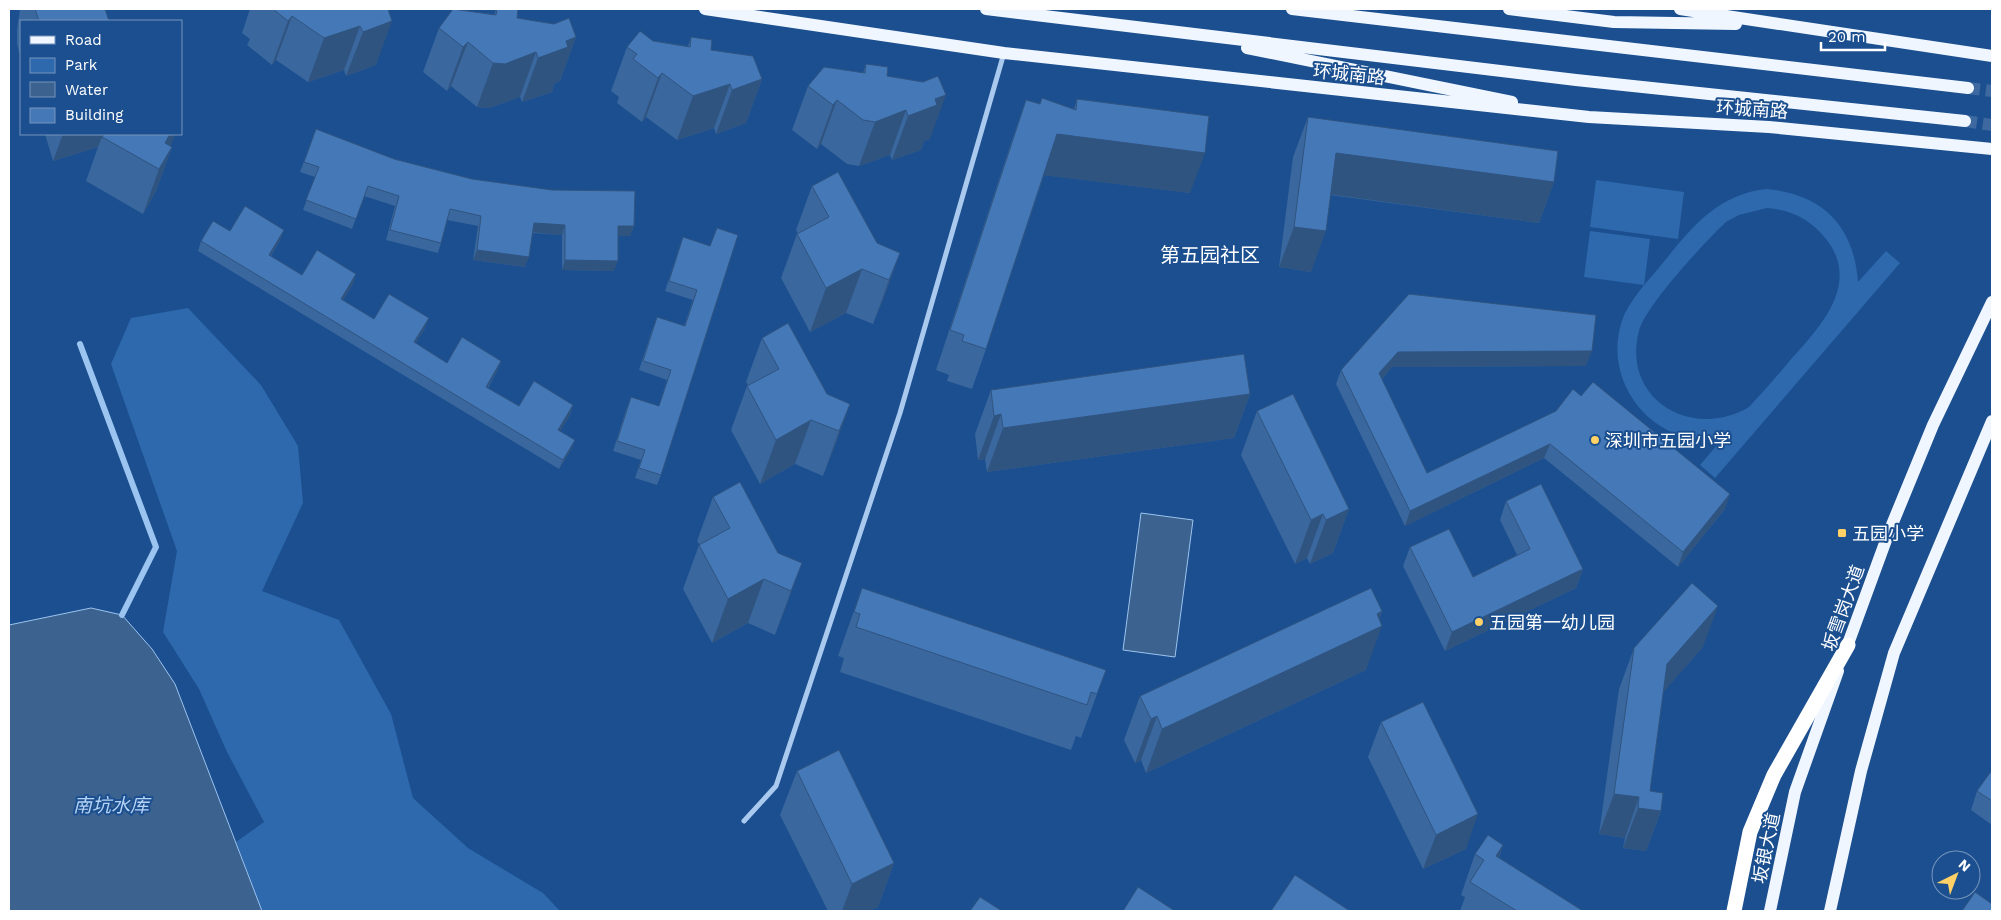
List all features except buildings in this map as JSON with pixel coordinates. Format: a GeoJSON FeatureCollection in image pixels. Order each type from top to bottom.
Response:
{"type":"FeatureCollection","features":[{"type":"Feature","properties":{"kind":"highway"},"geometry":{"type":"LineString","coordinates":[[1734,911],[1750,832],[1774,775],[1848,644]]}},
{"type":"Feature","properties":{"kind":"main road","name":"环城南路"},"geometry":{"type":"LineString","coordinates":[[705,9],[1004,53],[1589,117],[1769,127],[1992,149]]}},
{"type":"Feature","properties":{"kind":"main road","name":"环城南路"},"geometry":{"type":"LineString","coordinates":[[986,9],[1586,81],[1965,121]]}},
{"type":"Feature","properties":{"kind":"main road"},"geometry":{"type":"LineString","coordinates":[[1292,9],[1968,88]]}},
{"type":"Feature","properties":{"kind":"main road"},"geometry":{"type":"LineString","coordinates":[[1509,9],[1614,22],[1786,25]]}},
{"type":"Feature","properties":{"kind":"main road"},"geometry":{"type":"LineString","coordinates":[[1680,9],[1992,56]]}},
{"type":"Feature","properties":{"kind":"main road"},"geometry":{"type":"LineString","coordinates":[[1156,30],[1589,117]]}},
{"type":"Feature","properties":{"kind":"main road","name":"坂雪岗大道"},"geometry":{"type":"LineString","coordinates":[[1795,792],[1889,532],[1930,434],[1992,302]]}},
{"type":"Feature","properties":{"kind":"main road"},"geometry":{"type":"LineString","coordinates":[[1830,911],[1860,771],[1894,653],[1992,422]]}},
{"type":"Feature","properties":{"kind":"main road","name":"坂银大道"},"geometry":{"type":"LineString","coordinates":[[1770,911],[1795,792]]}},
{"type":"Feature","properties":{"kind":"street"},"geometry":{"type":"LineString","coordinates":[[744,821],[776,786],[900,413],[1004,53]]}},
{"type":"Feature","properties":{"kind":"green space"},"geometry":{"type":"Polygon","coordinates":[[[1596,180],[1684,192],[1678,239],[1590,227],[1596,180]]]}},
{"type":"Feature","properties":{"kind":"green space"},"geometry":{"type":"Polygon","coordinates":[[[1766,189],[1786,192],[1804,198],[1832,216],[1842,229],[1850,245],[1858,282],[1886,251],[1900,263],[1715,478],[1700,465],[1723,438],[1706,440],[1689,438],[1671,432],[1655,423],[1631,396],[1623,379],[1618,361],[1621,324],[1628,308],[1683,238],[1711,211],[1745,193],[1766,189]],[[1767,208],[1739,215],[1726,222],[1704,244],[1652,306],[1639,331],[1636,355],[1641,376],[1651,394],[1666,407],[1684,416],[1705,419],[1727,416],[1749,407],[1803,346],[1825,318],[1833,303],[1838,288],[1840,272],[1836,255],[1826,239],[1814,226],[1792,213],[1767,208]]]}},
{"type":"Feature","properties":{"kind":"green space"},"geometry":{"type":"Polygon","coordinates":[[[1590,231],[1650,239],[1644,285],[1584,277],[1590,231]]]}},
{"type":"Feature","properties":{"kind":"green space"},"geometry":{"type":"Polygon","coordinates":[[[188,308],[261,385],[298,446],[303,503],[262,591],[339,620],[391,714],[413,798],[468,848],[543,893],[560,911],[262,911],[236,842],[264,822],[227,752],[199,689],[163,632],[177,551],[111,364],[131,318],[188,308]]]}},
{"type":"Feature","properties":{"kind":"water"},"geometry":{"type":"Polygon","coordinates":[[[1141,513],[1193,520],[1175,657],[1123,650],[1141,513]]]}},
{"type":"Feature","properties":{"kind":"water","name":"南坑水库"},"geometry":{"type":"Polygon","coordinates":[[[91,608],[122,615],[152,649],[175,684],[262,911],[9,911],[9,625],[91,608]]]}},
{"type":"Feature","properties":{"kind":"waterway"},"geometry":{"type":"LineString","coordinates":[[80,344],[156,547],[122,615]]}},
{"type":"Feature","properties":{"kind":"tunnel"},"geometry":{"type":"LineString","coordinates":[[1968,88],[1992,91]]}},
{"type":"Feature","properties":{"kind":"tunnel"},"geometry":{"type":"LineString","coordinates":[[1965,121],[1992,125]]}},
{"type":"Feature","properties":{"kind":"place","name":"深圳市五园小学"},"geometry":{"type":"Point","coordinates":[1595,440]}},
{"type":"Feature","properties":{"kind":"place","name":"五园小学"},"geometry":{"type":"Point","coordinates":[1842,533]}},
{"type":"Feature","properties":{"kind":"place","name":"五园第一幼儿园"},"geometry":{"type":"Point","coordinates":[1479,622]}},
{"type":"Feature","properties":{"kind":"district","name":"第五园社区"},"geometry":{"type":"Point","coordinates":[1210,255]}}]}
